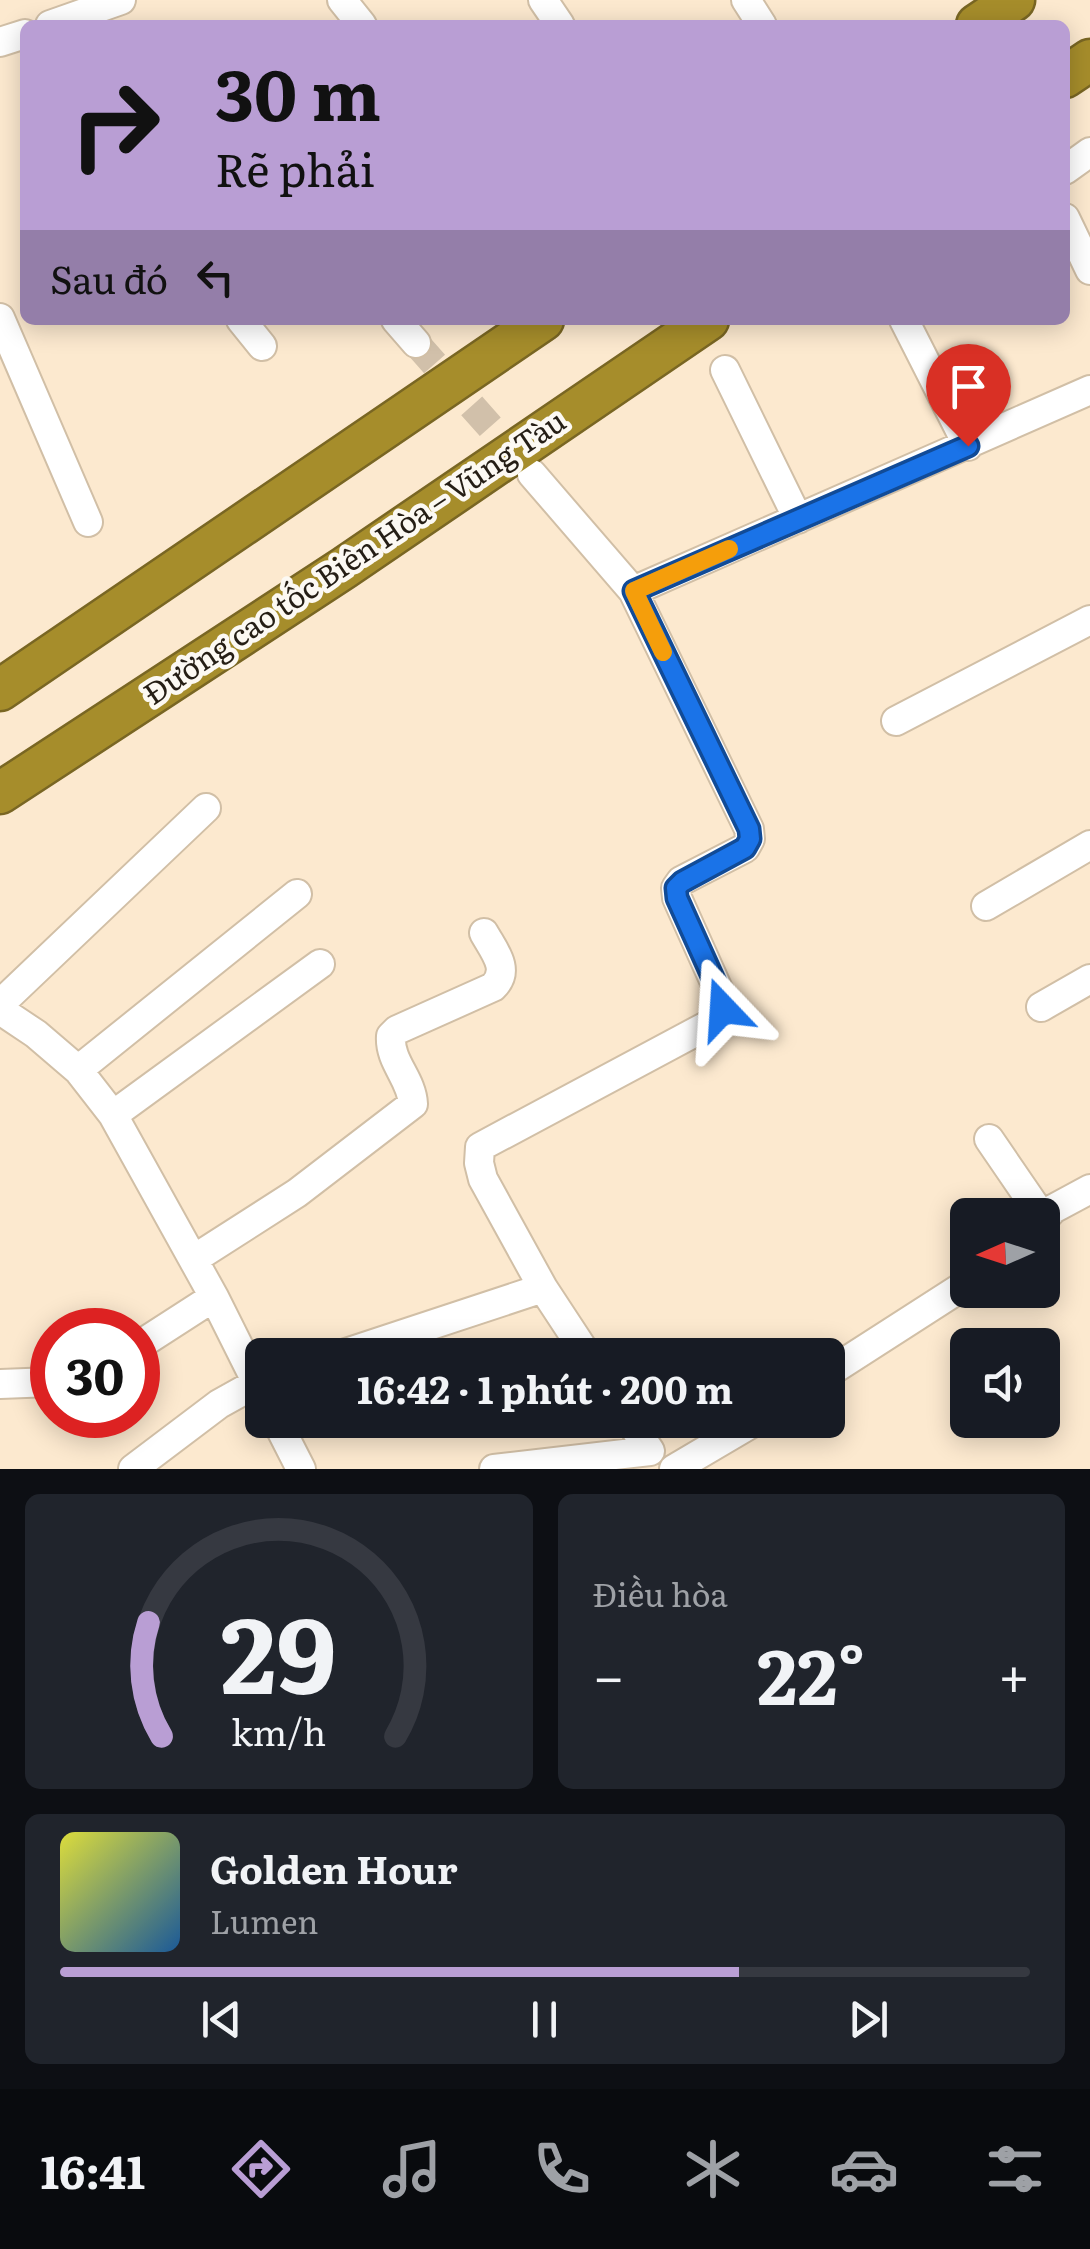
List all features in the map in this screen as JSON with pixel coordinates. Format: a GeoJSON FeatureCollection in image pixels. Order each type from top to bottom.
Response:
{"type":"FeatureCollection","features":[{"type":"Feature","properties":{"kind":"highway"},"geometry":{"type":"LineString","coordinates":[[985,20],[1014,0]]}},
{"type":"Feature","properties":{"kind":"highway"},"geometry":{"type":"LineString","coordinates":[[0,690],[536,325]]}},
{"type":"Feature","properties":{"kind":"highway","name":"Đường cao tốc Biên Hòa – Vũng Tàu"},"geometry":{"type":"LineString","coordinates":[[0,793],[344,568],[701,325]]}},
{"type":"Feature","properties":{"kind":"street"},"geometry":{"type":"LineString","coordinates":[[342,0],[358,20]]}},
{"type":"Feature","properties":{"kind":"street"},"geometry":{"type":"LineString","coordinates":[[64,20],[116,2]]}},
{"type":"Feature","properties":{"kind":"street"},"geometry":{"type":"LineString","coordinates":[[1070,228],[1090,270]]}},
{"type":"Feature","properties":{"kind":"street"},"geometry":{"type":"LineString","coordinates":[[0,318],[88,522]]}},
{"type":"Feature","properties":{"kind":"street"},"geometry":{"type":"LineString","coordinates":[[245,325],[262,346]]}},
{"type":"Feature","properties":{"kind":"street"},"geometry":{"type":"LineString","coordinates":[[400,325],[416,343]]}},
{"type":"Feature","properties":{"kind":"street"},"geometry":{"type":"LineString","coordinates":[[907,325],[968,446]]}},
{"type":"Feature","properties":{"kind":"street"},"geometry":{"type":"LineString","coordinates":[[725,370],[798,520]]}},
{"type":"Feature","properties":{"kind":"street"},"geometry":{"type":"LineString","coordinates":[[634,591],[1090,390]]}},
{"type":"Feature","properties":{"kind":"street"},"geometry":{"type":"LineString","coordinates":[[532,474],[634,591],[749,829],[750,839],[745,848],[676,888],[722,998],[723,1009],[714,1022],[480,1147],[483,1180],[576,1338]]}},
{"type":"Feature","properties":{"kind":"street"},"geometry":{"type":"LineString","coordinates":[[896,721],[1090,620]]}},
{"type":"Feature","properties":{"kind":"street"},"geometry":{"type":"LineString","coordinates":[[206,808],[0,1007],[78,1070],[113,1115],[245,1355]]}},
{"type":"Feature","properties":{"kind":"street"},"geometry":{"type":"LineString","coordinates":[[986,906],[1090,845]]}},
{"type":"Feature","properties":{"kind":"street"},"geometry":{"type":"LineString","coordinates":[[78,1070],[297,894]]}},
{"type":"Feature","properties":{"kind":"street"},"geometry":{"type":"LineString","coordinates":[[194,1259],[296,1193],[413,1104],[412,1093],[394,1059],[391,1036],[493,987],[501,979],[503,970],[484,933]]}},
{"type":"Feature","properties":{"kind":"street"},"geometry":{"type":"LineString","coordinates":[[113,1115],[320,964]]}},
{"type":"Feature","properties":{"kind":"street"},"geometry":{"type":"LineString","coordinates":[[1041,1007],[1090,980]]}},
{"type":"Feature","properties":{"kind":"street"},"geometry":{"type":"LineString","coordinates":[[989,1138],[1029,1198]]}},
{"type":"Feature","properties":{"kind":"street"},"geometry":{"type":"LineString","coordinates":[[1060,1206],[1090,1189]]}},
{"type":"Feature","properties":{"kind":"street"},"geometry":{"type":"LineString","coordinates":[[392,1338],[544,1288]]}},
{"type":"Feature","properties":{"kind":"street"},"geometry":{"type":"LineString","coordinates":[[845,1362],[950,1295]]}},
{"type":"Feature","properties":{"kind":"street"},"geometry":{"type":"LineString","coordinates":[[160,1332],[214,1297]]}},
{"type":"Feature","properties":{"kind":"street"},"geometry":{"type":"LineString","coordinates":[[0,1384],[30,1383]]}},
{"type":"Feature","properties":{"kind":"street"},"geometry":{"type":"LineString","coordinates":[[133,1469],[219,1404],[245,1392]]}},
{"type":"Feature","properties":{"kind":"street"},"geometry":{"type":"LineString","coordinates":[[285,1438],[300,1469]]}},
{"type":"Feature","properties":{"kind":"street"},"geometry":{"type":"LineString","coordinates":[[644,1438],[663,1463]]}},
{"type":"Feature","properties":{"kind":"street"},"geometry":{"type":"LineString","coordinates":[[494,1469],[663,1463],[718,1438]]}},
{"type":"Feature","properties":{"kind":"tunnel"},"geometry":{"type":"LineString","coordinates":[[416,343],[525,466]]}},
{"type":"Feature","properties":{"kind":"slow traffic"},"geometry":{"type":"LineString","coordinates":[[663,652],[634,591],[729,549]]}},
{"type":"Feature","properties":{"kind":"route"},"geometry":{"type":"LineString","coordinates":[[723,1009],[722,998],[676,888],[745,848],[750,839],[749,829],[634,591],[968,446]]}}]}
